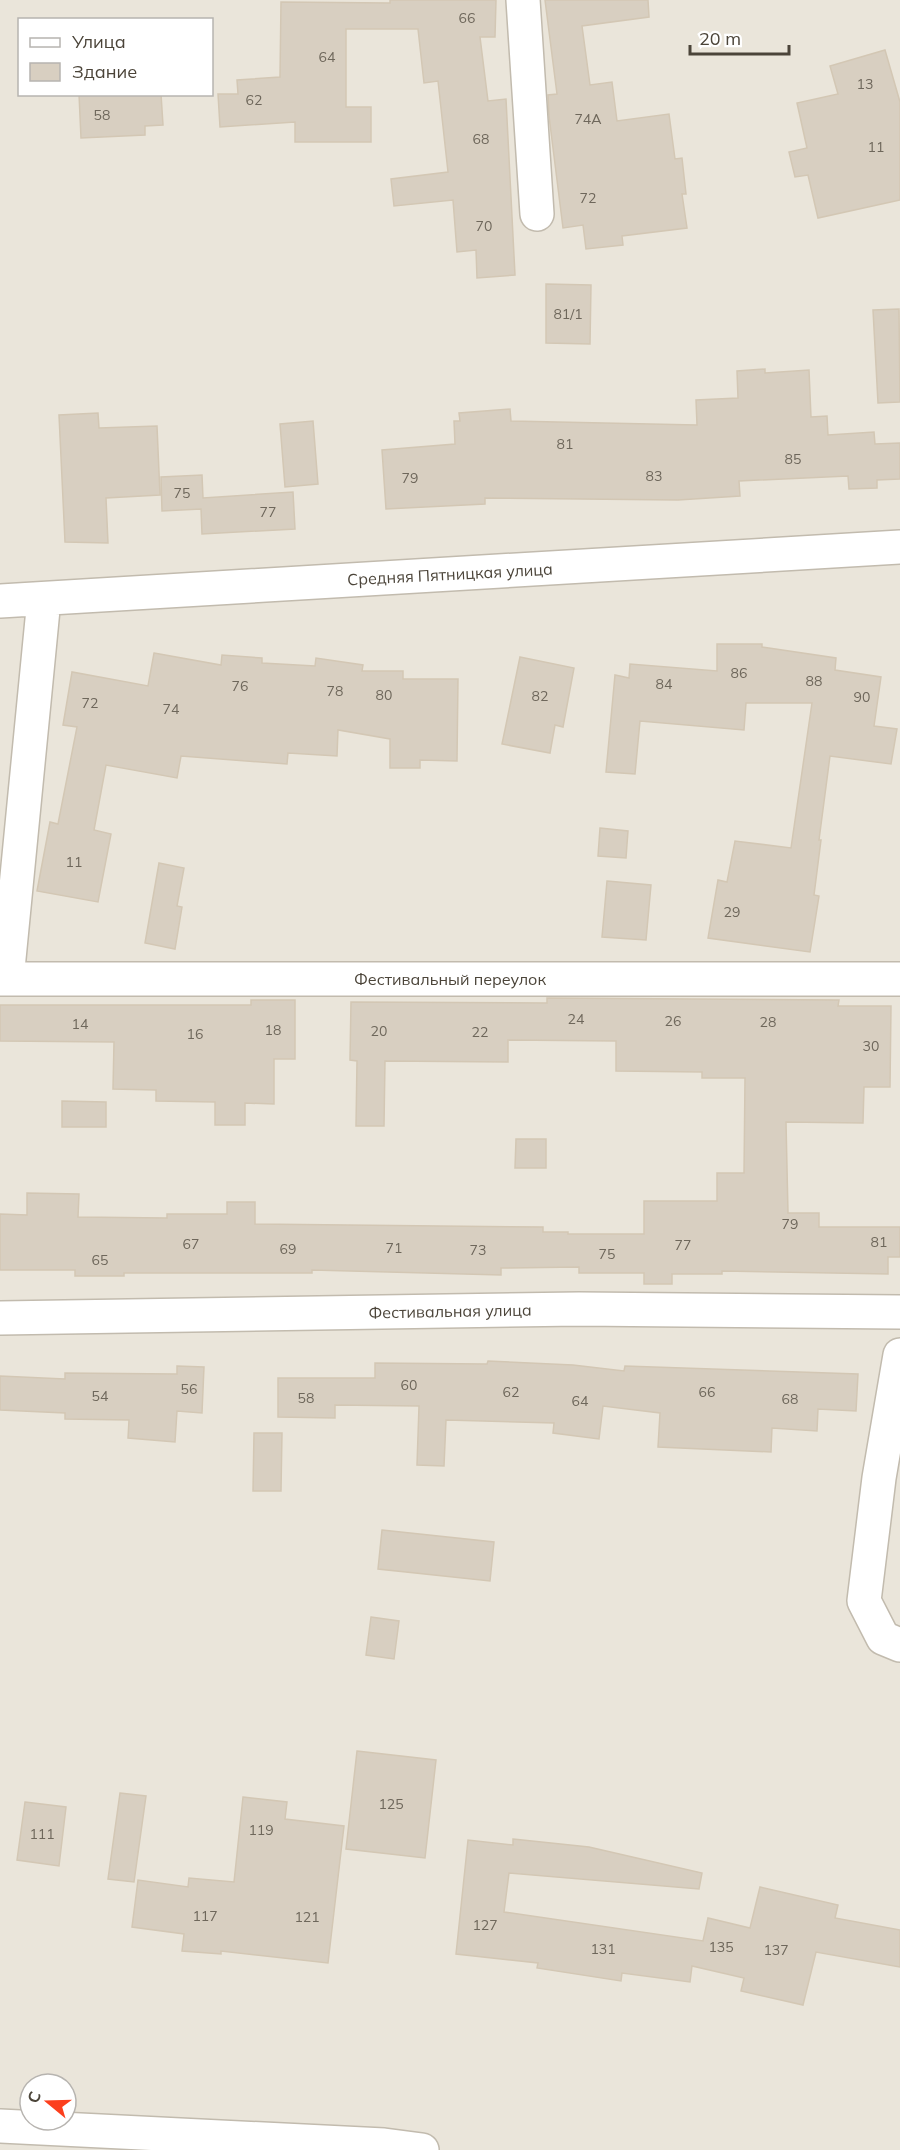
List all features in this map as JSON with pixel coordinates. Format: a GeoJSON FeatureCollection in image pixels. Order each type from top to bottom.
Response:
{"type":"FeatureCollection","features":[{"type":"Feature","properties":{"kind":"street"},"geometry":{"type":"LineString","coordinates":[[523,0],[537,214]]}},
{"type":"Feature","properties":{"kind":"street","name":"Средняя Пятницкая улица"},"geometry":{"type":"LineString","coordinates":[[0,601],[900,547]]}},
{"type":"Feature","properties":{"kind":"street"},"geometry":{"type":"LineString","coordinates":[[4,979],[44,599]]}},
{"type":"Feature","properties":{"kind":"street","name":"Фестивальный переулок"},"geometry":{"type":"LineString","coordinates":[[4,979],[900,979]]}},
{"type":"Feature","properties":{"kind":"street","name":"Фестивальная улица"},"geometry":{"type":"LineString","coordinates":[[0,1318],[579,1309],[900,1312]]}},
{"type":"Feature","properties":{"kind":"street"},"geometry":{"type":"LineString","coordinates":[[900,1355],[879,1478],[864,1601],[883,1638],[900,1645]]}},
{"type":"Feature","properties":{"kind":"street"},"geometry":{"type":"LineString","coordinates":[[0,2126],[384,2145],[422,2150]]}},
{"type":"Feature","properties":{"kind":"shaded area"},"geometry":{"type":"Polygon","coordinates":[[[0,0],[900,0],[900,2150],[0,2150],[0,0]]]}},
{"type":"Feature","properties":{"kind":"building"},"geometry":{"type":"Polygon","coordinates":[[[390,0],[496,0],[495,37],[480,37],[488,101],[506,99],[515,275],[477,278],[476,250],[457,252],[453,200],[394,206],[391,179],[448,172],[438,81],[424,83],[418,29],[346,29],[346,107],[371,107],[371,142],[295,142],[295,122],[220,127],[218,94],[238,94],[237,80],[280,77],[281,2],[390,3],[390,0]]]}},
{"type":"Feature","properties":{"kind":"building"},"geometry":{"type":"Polygon","coordinates":[[[545,0],[648,0],[649,17],[582,26],[590,85],[612,82],[617,121],[669,114],[675,159],[682,158],[686,194],[682,194],[687,228],[622,236],[623,245],[586,249],[583,225],[563,228],[549,116],[548,95],[557,94],[545,0]]]}},
{"type":"Feature","properties":{"kind":"building"},"geometry":{"type":"Polygon","coordinates":[[[885,50],[900,102],[900,200],[818,218],[808,175],[795,177],[789,152],[807,148],[797,103],[838,94],[830,66],[885,50]]]}},
{"type":"Feature","properties":{"kind":"building"},"geometry":{"type":"Polygon","coordinates":[[[79,96],[161,96],[163,125],[145,126],[145,135],[81,138],[79,96]]]}},
{"type":"Feature","properties":{"kind":"building"},"geometry":{"type":"Polygon","coordinates":[[[546,284],[591,285],[590,344],[546,343],[546,284]]]}},
{"type":"Feature","properties":{"kind":"building"},"geometry":{"type":"Polygon","coordinates":[[[899,309],[900,402],[878,403],[873,310],[899,309]]]}},
{"type":"Feature","properties":{"kind":"building"},"geometry":{"type":"Polygon","coordinates":[[[765,369],[765,373],[809,370],[811,417],[827,416],[828,435],[874,432],[875,444],[900,443],[900,479],[877,480],[877,488],[849,489],[848,476],[739,481],[740,496],[678,500],[485,498],[485,504],[386,509],[382,450],[455,444],[454,421],[460,421],[459,413],[510,409],[511,421],[697,425],[696,400],[738,398],[737,371],[765,369]]]}},
{"type":"Feature","properties":{"kind":"building"},"geometry":{"type":"Polygon","coordinates":[[[98,413],[99,428],[157,426],[160,495],[106,498],[108,543],[65,542],[59,415],[98,413]]]}},
{"type":"Feature","properties":{"kind":"building"},"geometry":{"type":"Polygon","coordinates":[[[313,421],[318,484],[285,487],[280,424],[313,421]]]}},
{"type":"Feature","properties":{"kind":"building"},"geometry":{"type":"Polygon","coordinates":[[[202,475],[203,498],[293,492],[295,529],[202,534],[201,509],[162,511],[161,477],[202,475]]]}},
{"type":"Feature","properties":{"kind":"building"},"geometry":{"type":"Polygon","coordinates":[[[717,644],[762,644],[762,647],[836,658],[835,670],[881,677],[874,726],[897,729],[891,764],[830,756],[814,895],[819,896],[810,952],[708,938],[718,880],[727,882],[735,841],[791,848],[812,703],[746,703],[744,730],[640,721],[635,774],[606,772],[615,675],[629,678],[630,664],[717,671],[717,644]]]}},
{"type":"Feature","properties":{"kind":"building"},"geometry":{"type":"Polygon","coordinates":[[[154,653],[221,665],[222,655],[262,658],[262,663],[315,666],[316,658],[363,665],[362,671],[403,671],[403,679],[458,679],[457,761],[420,760],[420,768],[390,768],[390,739],[338,730],[337,756],[288,753],[287,764],[181,756],[177,778],[106,765],[94,830],[111,834],[98,902],[37,891],[50,822],[58,824],[77,727],[63,725],[72,672],[148,686],[154,653]]]}},
{"type":"Feature","properties":{"kind":"building"},"geometry":{"type":"Polygon","coordinates":[[[520,657],[574,668],[563,727],[555,725],[550,753],[502,744],[520,657]]]}},
{"type":"Feature","properties":{"kind":"building"},"geometry":{"type":"Polygon","coordinates":[[[600,828],[628,831],[626,858],[598,856],[600,828]]]}},
{"type":"Feature","properties":{"kind":"building"},"geometry":{"type":"Polygon","coordinates":[[[159,863],[184,868],[177,906],[182,907],[175,949],[145,943],[159,863]]]}},
{"type":"Feature","properties":{"kind":"building"},"geometry":{"type":"Polygon","coordinates":[[[607,881],[651,885],[646,940],[602,937],[607,881]]]}},
{"type":"Feature","properties":{"kind":"building"},"geometry":{"type":"Polygon","coordinates":[[[547,998],[839,1000],[838,1006],[891,1006],[890,1087],[864,1087],[863,1123],[786,1122],[788,1213],[819,1213],[819,1227],[900,1227],[900,1257],[888,1257],[888,1274],[722,1271],[722,1274],[672,1274],[672,1284],[644,1284],[644,1273],[579,1273],[579,1267],[501,1268],[501,1275],[312,1270],[312,1273],[124,1273],[124,1276],[75,1276],[75,1270],[0,1270],[0,1214],[27,1215],[27,1193],[79,1194],[78,1217],[167,1218],[167,1214],[227,1214],[227,1202],[255,1202],[255,1224],[543,1227],[543,1232],[568,1232],[568,1234],[644,1234],[644,1201],[717,1201],[717,1173],[744,1173],[745,1078],[702,1078],[702,1072],[616,1071],[616,1041],[508,1040],[508,1062],[385,1061],[384,1126],[356,1126],[357,1061],[350,1060],[351,1002],[547,1003],[547,998]]]}},
{"type":"Feature","properties":{"kind":"building"},"geometry":{"type":"Polygon","coordinates":[[[251,1000],[295,1000],[295,1059],[274,1059],[274,1104],[245,1103],[245,1125],[215,1125],[215,1102],[156,1101],[156,1090],[113,1089],[114,1042],[0,1041],[0,1005],[251,1005],[251,1000]]]}},
{"type":"Feature","properties":{"kind":"building"},"geometry":{"type":"Polygon","coordinates":[[[62,1101],[106,1102],[106,1127],[62,1127],[62,1101]]]}},
{"type":"Feature","properties":{"kind":"building"},"geometry":{"type":"Polygon","coordinates":[[[516,1139],[546,1139],[546,1168],[515,1168],[516,1139]]]}},
{"type":"Feature","properties":{"kind":"building"},"geometry":{"type":"Polygon","coordinates":[[[488,1361],[573,1365],[624,1371],[625,1366],[858,1374],[856,1411],[818,1409],[817,1431],[772,1428],[771,1452],[658,1447],[660,1413],[603,1406],[599,1439],[553,1433],[554,1423],[446,1420],[444,1466],[417,1465],[419,1406],[335,1405],[335,1418],[278,1417],[278,1378],[375,1378],[375,1363],[487,1364],[488,1361]]]}},
{"type":"Feature","properties":{"kind":"building"},"geometry":{"type":"Polygon","coordinates":[[[177,1366],[204,1367],[202,1413],[177,1411],[175,1442],[128,1438],[129,1420],[65,1419],[65,1413],[0,1410],[0,1376],[65,1379],[65,1373],[177,1374],[177,1366]]]}},
{"type":"Feature","properties":{"kind":"building"},"geometry":{"type":"Polygon","coordinates":[[[254,1433],[282,1433],[281,1491],[253,1491],[254,1433]]]}},
{"type":"Feature","properties":{"kind":"building"},"geometry":{"type":"Polygon","coordinates":[[[382,1530],[494,1542],[490,1581],[378,1569],[382,1530]]]}},
{"type":"Feature","properties":{"kind":"building"},"geometry":{"type":"Polygon","coordinates":[[[371,1617],[399,1621],[394,1659],[366,1655],[371,1617]]]}},
{"type":"Feature","properties":{"kind":"building"},"geometry":{"type":"Polygon","coordinates":[[[357,1751],[436,1760],[425,1858],[346,1849],[357,1751]]]}},
{"type":"Feature","properties":{"kind":"building"},"geometry":{"type":"Polygon","coordinates":[[[120,1793],[146,1796],[134,1882],[108,1879],[120,1793]]]}},
{"type":"Feature","properties":{"kind":"building"},"geometry":{"type":"Polygon","coordinates":[[[243,1797],[287,1802],[285,1819],[344,1826],[328,1963],[221,1951],[221,1954],[182,1951],[184,1934],[132,1927],[138,1880],[188,1887],[189,1878],[234,1882],[243,1797]]]}},
{"type":"Feature","properties":{"kind":"building"},"geometry":{"type":"Polygon","coordinates":[[[25,1802],[66,1807],[59,1866],[17,1860],[25,1802]]]}},
{"type":"Feature","properties":{"kind":"building"},"geometry":{"type":"Polygon","coordinates":[[[513,1839],[589,1847],[702,1873],[699,1889],[509,1873],[504,1912],[703,1941],[708,1918],[750,1928],[760,1887],[838,1905],[835,1918],[900,1930],[900,1967],[816,1952],[803,2005],[741,1991],[744,1978],[692,1966],[690,1982],[622,1973],[621,1981],[537,1968],[538,1963],[456,1954],[468,1840],[513,1845],[513,1839]]]}}]}
